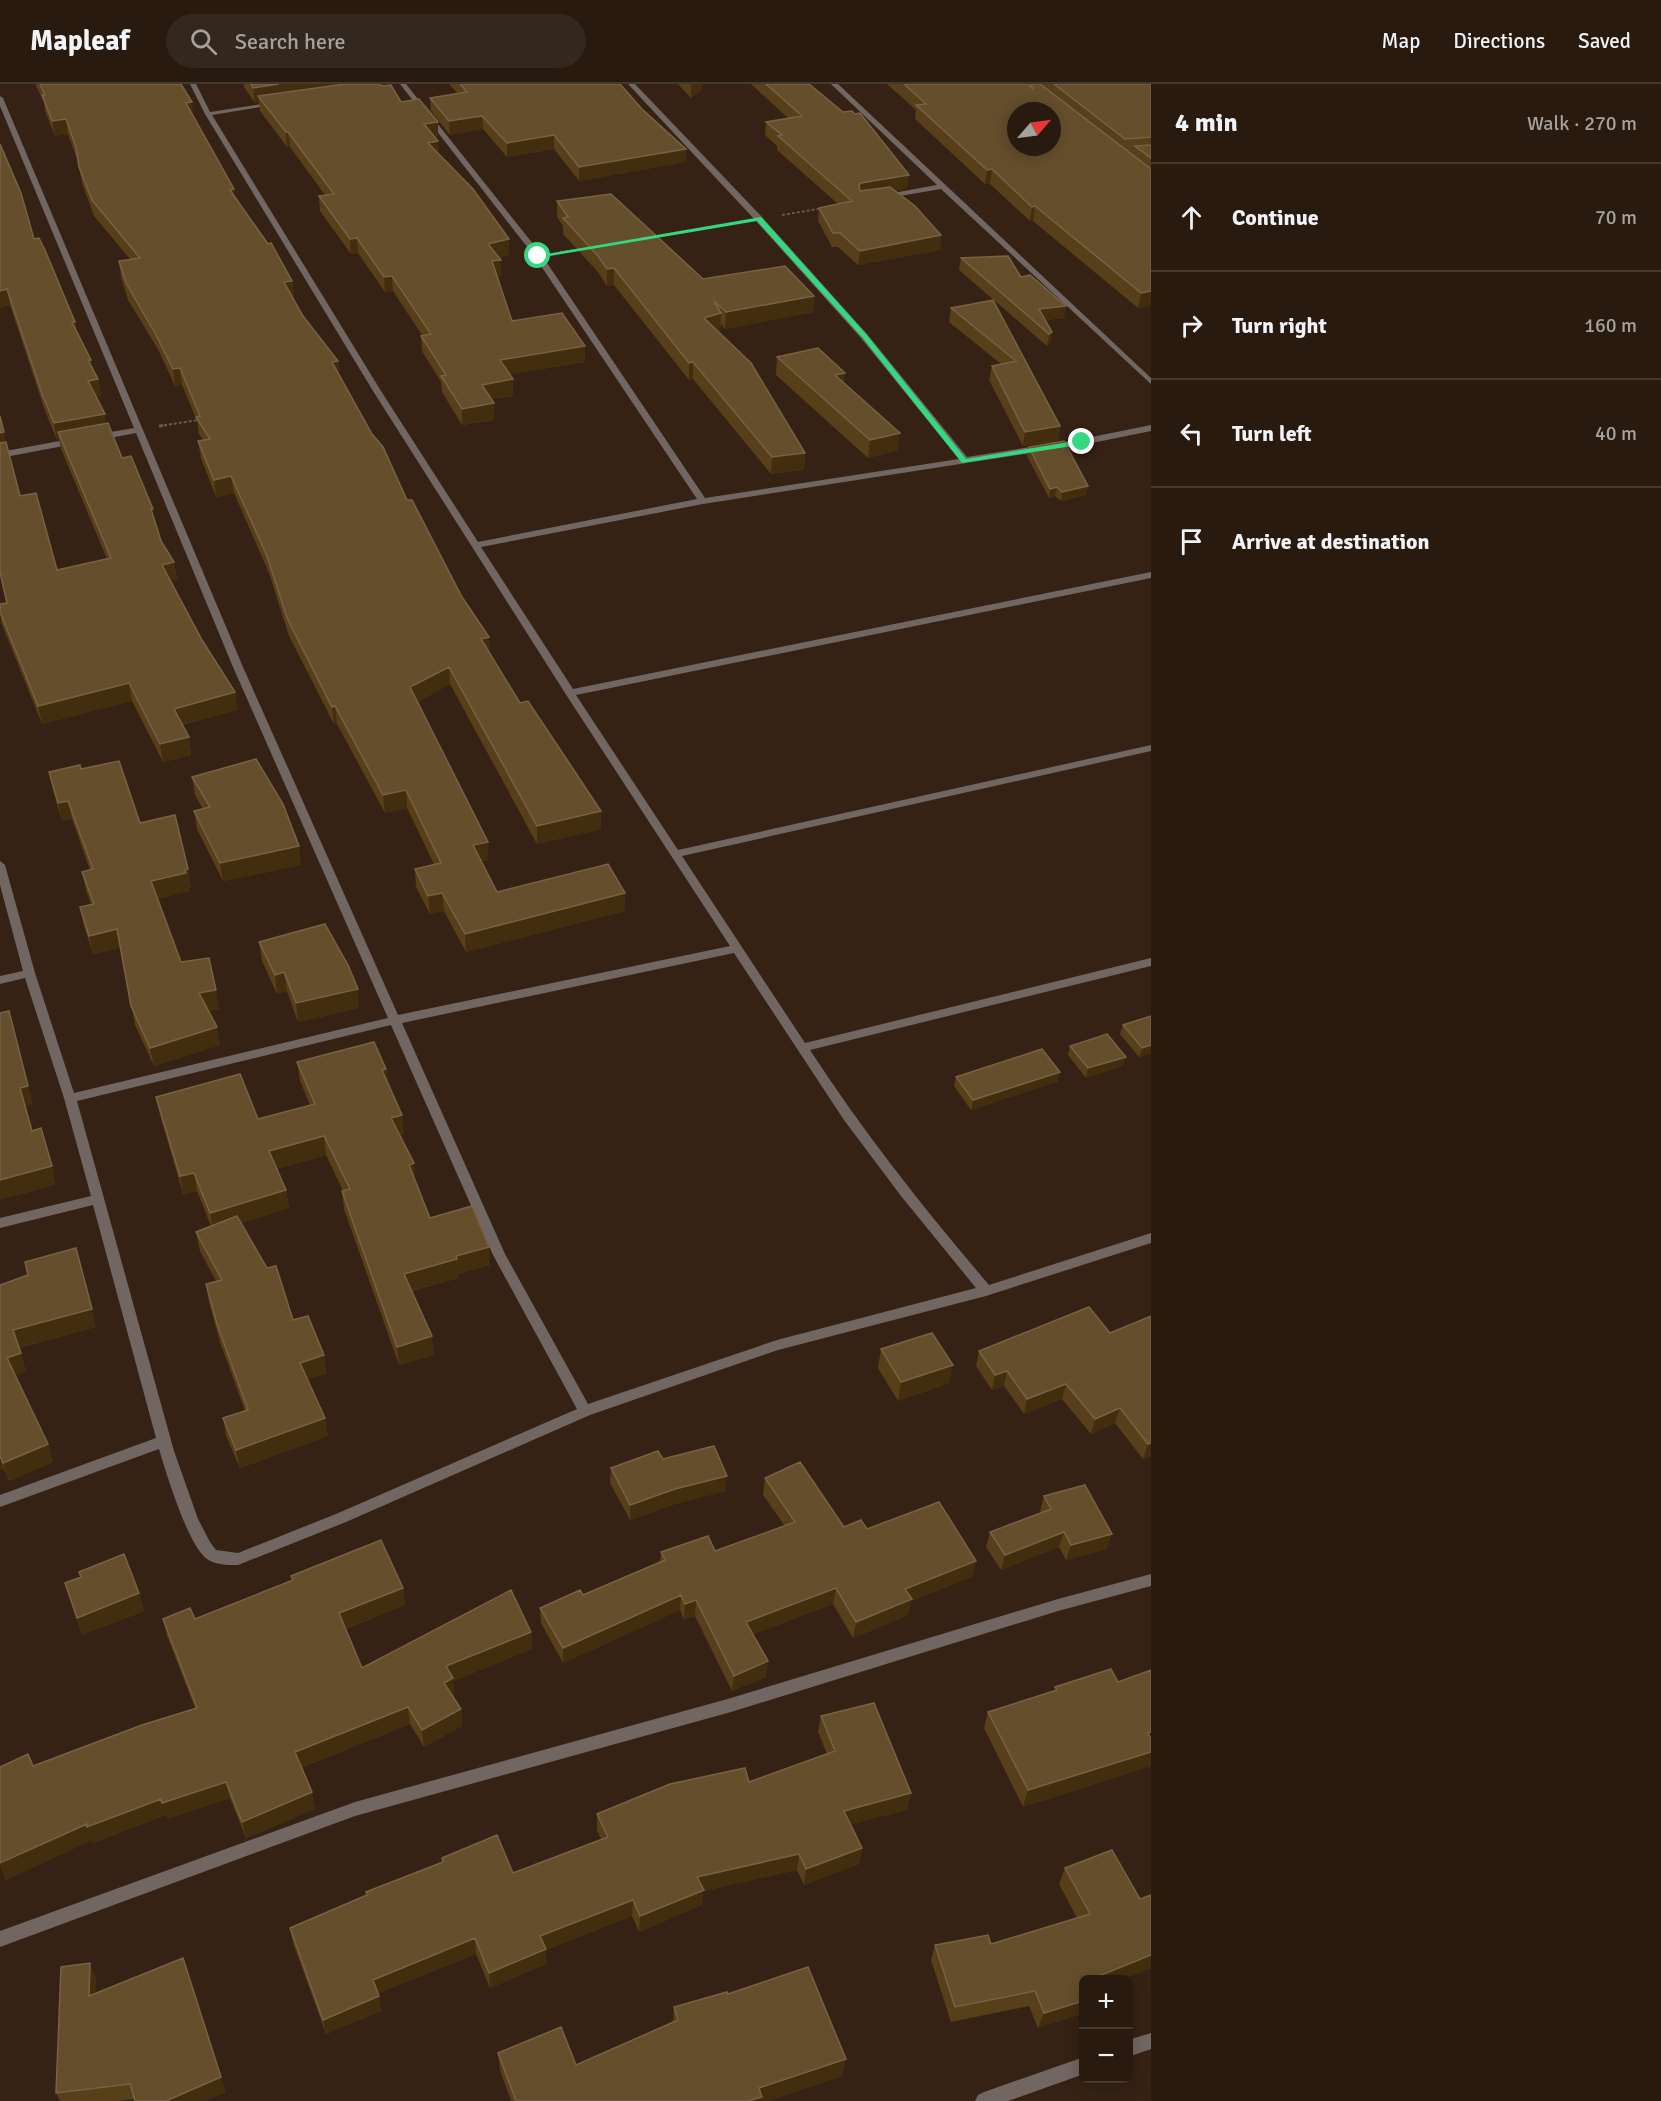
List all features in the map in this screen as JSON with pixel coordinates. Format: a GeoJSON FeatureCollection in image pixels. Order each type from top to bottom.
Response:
{"type":"FeatureCollection","features":[{"type":"Feature","properties":{"kind":"street"},"geometry":{"type":"LineString","coordinates":[[193,84],[208,114],[377,391],[736,949],[872,1151],[986,1291]]}},
{"type":"Feature","properties":{"kind":"street"},"geometry":{"type":"LineString","coordinates":[[392,87],[417,84]]}},
{"type":"Feature","properties":{"kind":"street"},"geometry":{"type":"LineString","coordinates":[[631,84],[759,219],[864,336],[965,461]]}},
{"type":"Feature","properties":{"kind":"street"},"geometry":{"type":"LineString","coordinates":[[834,84],[1151,382]]}},
{"type":"Feature","properties":{"kind":"street"},"geometry":{"type":"LineString","coordinates":[[403,85],[538,256],[703,501]]}},
{"type":"Feature","properties":{"kind":"street"},"geometry":{"type":"LineString","coordinates":[[0,98],[238,667],[499,1255],[585,1412]]}},
{"type":"Feature","properties":{"kind":"street"},"geometry":{"type":"LineString","coordinates":[[208,114],[289,102]]}},
{"type":"Feature","properties":{"kind":"street"},"geometry":{"type":"LineString","coordinates":[[874,199],[943,186]]}},
{"type":"Feature","properties":{"kind":"street"},"geometry":{"type":"LineString","coordinates":[[476,545],[703,501],[965,461],[1151,428]]}},
{"type":"Feature","properties":{"kind":"street"},"geometry":{"type":"LineString","coordinates":[[0,455],[138,430]]}},
{"type":"Feature","properties":{"kind":"street"},"geometry":{"type":"LineString","coordinates":[[570,693],[1151,575]]}},
{"type":"Feature","properties":{"kind":"street"},"geometry":{"type":"LineString","coordinates":[[676,854],[1151,748]]}},
{"type":"Feature","properties":{"kind":"street"},"geometry":{"type":"LineString","coordinates":[[0,864],[29,973],[70,1098],[178,1490],[208,1552],[221,1559],[238,1559],[341,1518],[585,1412],[777,1345],[986,1291],[1151,1238]]}},
{"type":"Feature","properties":{"kind":"street"},"geometry":{"type":"LineString","coordinates":[[70,1098],[395,1020],[736,949]]}},
{"type":"Feature","properties":{"kind":"street"},"geometry":{"type":"LineString","coordinates":[[803,1048],[1151,962]]}},
{"type":"Feature","properties":{"kind":"street"},"geometry":{"type":"LineString","coordinates":[[0,980],[29,973]]}},
{"type":"Feature","properties":{"kind":"street"},"geometry":{"type":"LineString","coordinates":[[0,1223],[97,1199]]}},
{"type":"Feature","properties":{"kind":"street"},"geometry":{"type":"LineString","coordinates":[[0,1501],[164,1441]]}},
{"type":"Feature","properties":{"kind":"street"},"geometry":{"type":"LineString","coordinates":[[0,1939],[355,1809],[731,1705],[1058,1605],[1151,1580]]}},
{"type":"Feature","properties":{"kind":"street"},"geometry":{"type":"LineString","coordinates":[[1133,2047],[1151,2041]]}},
{"type":"Feature","properties":{"kind":"street"},"geometry":{"type":"LineString","coordinates":[[984,2101],[1079,2067]]}},
{"type":"Feature","properties":{"kind":"path"},"geometry":{"type":"LineString","coordinates":[[643,238],[828,207]]}},
{"type":"Feature","properties":{"kind":"path"},"geometry":{"type":"LineString","coordinates":[[538,256],[585,248]]}},
{"type":"Feature","properties":{"kind":"path"},"geometry":{"type":"LineString","coordinates":[[138,430],[206,419]]}},
{"type":"Feature","properties":{"kind":"building"},"geometry":{"type":"Polygon","coordinates":[[[40,84],[181,84],[192,102],[186,103],[234,189],[230,190],[268,244],[271,243],[292,281],[284,282],[303,316],[338,361],[332,362],[372,434],[383,447],[407,500],[412,500],[462,597],[489,637],[481,639],[520,703],[528,701],[601,811],[537,826],[449,667],[410,687],[488,842],[473,845],[497,892],[608,864],[625,893],[465,934],[442,893],[428,896],[415,869],[441,863],[406,790],[383,795],[335,706],[332,707],[287,618],[267,556],[231,476],[214,480],[198,441],[210,439],[196,417],[200,416],[180,368],[173,369],[126,283],[119,261],[140,258],[92,200],[79,167],[76,147],[66,119],[52,121],[40,84]]]}},
{"type":"Feature","properties":{"kind":"building"},"geometry":{"type":"Polygon","coordinates":[[[251,84],[279,84],[253,88],[251,84]]]}},
{"type":"Feature","properties":{"kind":"building"},"geometry":{"type":"Polygon","coordinates":[[[345,84],[391,85],[401,102],[419,99],[438,122],[424,124],[438,141],[428,143],[473,189],[509,239],[488,244],[501,260],[492,261],[512,321],[562,313],[585,346],[500,360],[513,379],[482,385],[494,403],[462,409],[441,376],[446,375],[421,336],[431,334],[392,276],[384,277],[357,238],[350,239],[319,196],[334,194],[258,96],[345,84]]]}},
{"type":"Feature","properties":{"kind":"building"},"geometry":{"type":"Polygon","coordinates":[[[460,84],[620,84],[642,109],[686,149],[579,167],[554,135],[507,143],[482,116],[449,121],[430,98],[467,92],[460,84]]]}},
{"type":"Feature","properties":{"kind":"building"},"geometry":{"type":"Polygon","coordinates":[[[766,84],[809,84],[843,112],[860,113],[909,175],[861,183],[860,191],[890,187],[915,206],[941,235],[860,251],[840,233],[833,233],[819,208],[852,201],[778,136],[782,135],[766,122],[802,116],[766,84]]]}},
{"type":"Feature","properties":{"kind":"building"},"geometry":{"type":"Polygon","coordinates":[[[904,84],[1027,84],[1033,89],[1030,84],[1040,84],[1151,169],[1151,291],[1141,293],[1035,206],[1032,207],[992,169],[987,170],[916,105],[926,104],[904,84]]]}},
{"type":"Feature","properties":{"kind":"building"},"geometry":{"type":"Polygon","coordinates":[[[1054,84],[1151,84],[1151,137],[1125,139],[1054,84]]]}},
{"type":"Feature","properties":{"kind":"building"},"geometry":{"type":"Polygon","coordinates":[[[0,144],[21,193],[34,239],[39,238],[45,250],[75,322],[72,322],[91,360],[88,360],[98,379],[88,381],[105,414],[54,423],[7,289],[0,291],[0,144]]]}},
{"type":"Feature","properties":{"kind":"building"},"geometry":{"type":"Polygon","coordinates":[[[1151,145],[1151,158],[1135,146],[1151,145]]]}},
{"type":"Feature","properties":{"kind":"building"},"geometry":{"type":"Polygon","coordinates":[[[611,194],[703,279],[785,266],[814,296],[726,312],[714,301],[721,313],[704,318],[751,363],[805,453],[772,457],[693,362],[689,363],[614,268],[607,269],[563,218],[568,217],[557,201],[611,194]]]}},
{"type":"Feature","properties":{"kind":"building"},"geometry":{"type":"Polygon","coordinates":[[[1008,256],[1021,277],[1030,275],[1066,306],[1039,309],[1052,332],[1049,334],[961,258],[1008,256]]]}},
{"type":"Feature","properties":{"kind":"building"},"geometry":{"type":"Polygon","coordinates":[[[993,300],[1060,426],[1025,432],[992,366],[1016,361],[951,308],[993,300]]]}},
{"type":"Feature","properties":{"kind":"building"},"geometry":{"type":"Polygon","coordinates":[[[818,348],[845,373],[835,375],[900,433],[870,440],[777,357],[818,348]]]}},
{"type":"Feature","properties":{"kind":"building"},"geometry":{"type":"Polygon","coordinates":[[[0,416],[4,432],[0,433],[0,416]]]}},
{"type":"Feature","properties":{"kind":"building"},"geometry":{"type":"Polygon","coordinates":[[[108,423],[122,458],[131,456],[153,509],[151,509],[161,541],[174,562],[162,565],[202,640],[235,692],[174,709],[189,737],[160,744],[129,683],[38,706],[0,612],[0,604],[7,603],[0,572],[0,443],[6,442],[20,496],[36,493],[57,570],[111,558],[58,432],[108,423]]]}},
{"type":"Feature","properties":{"kind":"building"},"geometry":{"type":"Polygon","coordinates":[[[1064,441],[1088,486],[1062,492],[1057,487],[1050,489],[1029,447],[1064,441]]]}},
{"type":"Feature","properties":{"kind":"building"},"geometry":{"type":"Polygon","coordinates":[[[256,759],[283,804],[299,846],[220,863],[194,811],[210,807],[192,777],[256,759]]]}},
{"type":"Feature","properties":{"kind":"building"},"geometry":{"type":"Polygon","coordinates":[[[119,761],[140,823],[175,815],[188,869],[185,870],[186,873],[151,881],[181,962],[209,958],[216,990],[199,993],[217,1027],[150,1048],[131,1006],[117,929],[89,936],[80,907],[94,904],[82,872],[93,869],[68,801],[58,803],[49,772],[80,765],[81,769],[119,761]]]}},
{"type":"Feature","properties":{"kind":"building"},"geometry":{"type":"Polygon","coordinates":[[[325,924],[348,965],[358,989],[296,1003],[284,972],[275,975],[259,942],[325,924]]]}},
{"type":"Feature","properties":{"kind":"building"},"geometry":{"type":"Polygon","coordinates":[[[9,1011],[28,1086],[20,1088],[32,1131],[41,1128],[52,1166],[0,1180],[0,1013],[9,1011]]]}},
{"type":"Feature","properties":{"kind":"building"},"geometry":{"type":"Polygon","coordinates":[[[1151,1016],[1151,1045],[1142,1048],[1123,1025],[1151,1016]]]}},
{"type":"Feature","properties":{"kind":"building"},"geometry":{"type":"Polygon","coordinates":[[[1107,1034],[1126,1057],[1088,1068],[1070,1046],[1107,1034]]]}},
{"type":"Feature","properties":{"kind":"building"},"geometry":{"type":"Polygon","coordinates":[[[374,1042],[386,1069],[382,1070],[402,1115],[391,1118],[414,1163],[409,1165],[430,1218],[472,1206],[489,1247],[404,1274],[432,1336],[397,1347],[342,1191],[350,1189],[324,1136],[269,1151],[286,1190],[210,1213],[194,1173],[180,1176],[156,1097],[240,1074],[258,1119],[315,1104],[297,1062],[374,1042]]]}},
{"type":"Feature","properties":{"kind":"building"},"geometry":{"type":"Polygon","coordinates":[[[1042,1049],[1060,1072],[973,1100],[956,1077],[1042,1049]]]}},
{"type":"Feature","properties":{"kind":"building"},"geometry":{"type":"Polygon","coordinates":[[[237,1216],[267,1268],[276,1266],[293,1320],[308,1316],[324,1355],[300,1363],[325,1418],[236,1450],[223,1418],[248,1410],[217,1324],[206,1284],[222,1280],[196,1232],[237,1216]]]}},
{"type":"Feature","properties":{"kind":"building"},"geometry":{"type":"Polygon","coordinates":[[[76,1248],[92,1309],[13,1330],[21,1353],[7,1358],[48,1444],[3,1463],[0,1456],[0,1285],[28,1275],[25,1262],[76,1248]]]}},
{"type":"Feature","properties":{"kind":"building"},"geometry":{"type":"Polygon","coordinates":[[[1089,1307],[1110,1333],[1151,1316],[1151,1443],[1148,1444],[1120,1408],[1095,1419],[1066,1384],[1027,1399],[1007,1371],[995,1375],[979,1351],[1089,1307]]]}},
{"type":"Feature","properties":{"kind":"building"},"geometry":{"type":"Polygon","coordinates":[[[932,1333],[953,1365],[901,1382],[881,1349],[932,1333]]]}},
{"type":"Feature","properties":{"kind":"building"},"geometry":{"type":"Polygon","coordinates":[[[714,1446],[727,1476],[675,1489],[630,1505],[611,1468],[658,1451],[663,1459],[714,1446]]]}},
{"type":"Feature","properties":{"kind":"building"},"geometry":{"type":"Polygon","coordinates":[[[800,1462],[844,1527],[861,1520],[867,1529],[939,1502],[976,1561],[905,1589],[912,1599],[856,1622],[836,1588],[746,1622],[768,1661],[734,1676],[696,1600],[685,1604],[681,1595],[563,1648],[540,1608],[580,1590],[583,1595],[665,1560],[661,1552],[708,1536],[715,1551],[795,1522],[765,1478],[800,1462]]]}},
{"type":"Feature","properties":{"kind":"building"},"geometry":{"type":"Polygon","coordinates":[[[1085,1485],[1112,1534],[1071,1545],[1064,1532],[1005,1555],[990,1532],[1051,1509],[1044,1496],[1085,1485]]]}},
{"type":"Feature","properties":{"kind":"building"},"geometry":{"type":"Polygon","coordinates":[[[381,1540],[403,1588],[339,1613],[362,1668],[511,1590],[531,1632],[446,1666],[453,1678],[444,1683],[461,1709],[422,1730],[408,1707],[295,1752],[312,1792],[242,1822],[226,1782],[162,1803],[161,1799],[87,1827],[87,1824],[0,1863],[0,1767],[28,1754],[33,1766],[142,1725],[197,1708],[163,1619],[190,1608],[195,1619],[293,1580],[291,1576],[381,1540]]]}},
{"type":"Feature","properties":{"kind":"building"},"geometry":{"type":"Polygon","coordinates":[[[124,1554],[139,1593],[77,1618],[65,1583],[81,1577],[79,1572],[124,1554]]]}},
{"type":"Feature","properties":{"kind":"building"},"geometry":{"type":"Polygon","coordinates":[[[1111,1669],[1118,1682],[1151,1670],[1151,1732],[1148,1733],[1151,1739],[1151,1752],[1028,1790],[988,1712],[1057,1690],[1055,1687],[1111,1669]]]}},
{"type":"Feature","properties":{"kind":"building"},"geometry":{"type":"Polygon","coordinates":[[[874,1703],[911,1793],[844,1811],[862,1848],[806,1869],[799,1854],[697,1877],[704,1890],[640,1916],[633,1900],[540,1936],[546,1949],[489,1973],[475,1938],[373,1980],[379,1996],[323,2020],[290,1928],[367,1895],[366,1892],[443,1862],[442,1858],[497,1835],[513,1873],[608,1837],[597,1814],[670,1784],[745,1768],[749,1782],[835,1751],[821,1716],[874,1703]]]}},
{"type":"Feature","properties":{"kind":"building"},"geometry":{"type":"Polygon","coordinates":[[[1112,1850],[1140,1899],[1151,1895],[1151,1955],[1101,1975],[1079,1975],[1079,2002],[1044,2013],[1035,1991],[955,2007],[935,1945],[988,1935],[991,1944],[1090,1914],[1065,1868],[1112,1850]]]}},
{"type":"Feature","properties":{"kind":"building"},"geometry":{"type":"Polygon","coordinates":[[[183,1958],[221,2077],[166,2101],[135,2101],[130,2084],[56,2093],[61,1967],[90,1963],[89,1996],[183,1958]]]}},
{"type":"Feature","properties":{"kind":"building"},"geometry":{"type":"Polygon","coordinates":[[[808,1967],[846,2059],[759,2088],[762,2097],[748,2101],[516,2101],[498,2053],[561,2027],[576,2065],[678,2020],[674,2007],[727,1992],[728,1994],[808,1967]]]}},
{"type":"Feature","properties":{"kind":"route"},"geometry":{"type":"LineString","coordinates":[[538,256],[759,219],[864,336],[965,461],[1082,442]]}}]}
